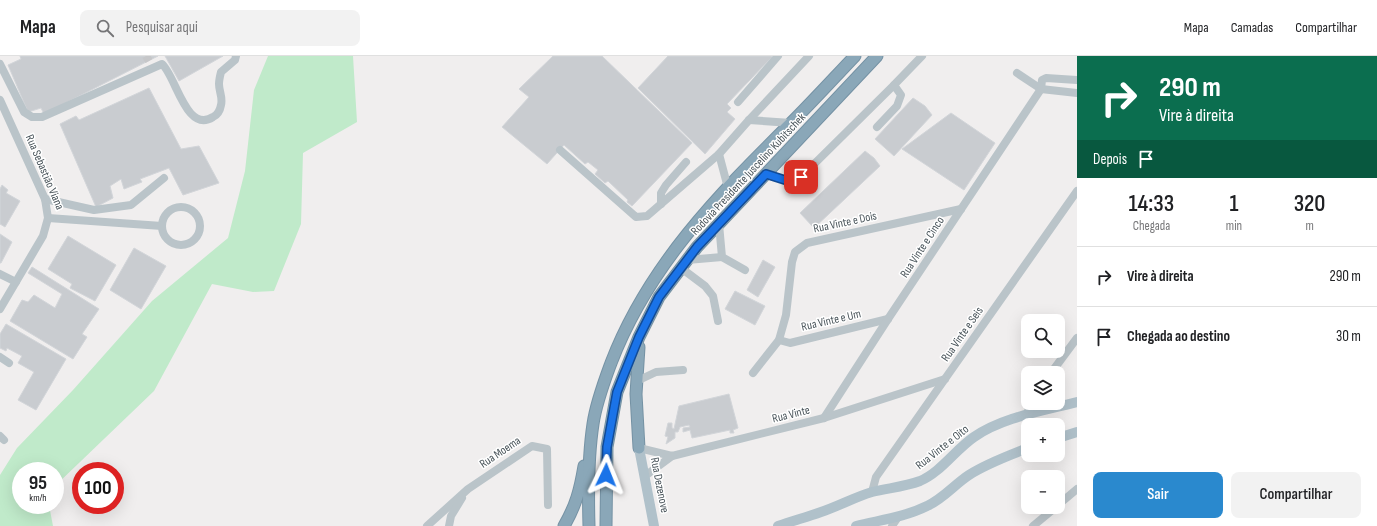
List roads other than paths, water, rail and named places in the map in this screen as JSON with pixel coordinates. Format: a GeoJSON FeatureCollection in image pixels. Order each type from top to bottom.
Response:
{"type":"FeatureCollection","features":[{"type":"Feature","properties":{"kind":"highway","name":"Rodovia Presidente Juscelino Kubitschek"},"geometry":{"type":"LineString","coordinates":[[590,526],[589,466],[593,423],[604,382],[630,318],[651,283],[674,250],[757,156],[855,56]]}},
{"type":"Feature","properties":{"kind":"highway","name":"Rodovia Presidente Juscelino Kubitschek"},"geometry":{"type":"LineString","coordinates":[[606,526],[607,447],[617,392],[639,337],[659,297],[697,247],[877,56]]}},
{"type":"Feature","properties":{"kind":"highway"},"geometry":{"type":"LineString","coordinates":[[639,337],[636,394],[639,448]]}},
{"type":"Feature","properties":{"kind":"highway"},"geometry":{"type":"LineString","coordinates":[[564,526],[578,496],[593,423]]}},
{"type":"Feature","properties":{"kind":"main road","name":"Rua Vinte e Oito"},"geometry":{"type":"LineString","coordinates":[[778,526],[822,512],[872,492],[905,486],[921,480],[932,473],[974,437],[1027,414],[1077,402]]}},
{"type":"Feature","properties":{"kind":"main road"},"geometry":{"type":"LineString","coordinates":[[1065,436],[1077,432]]}},
{"type":"Feature","properties":{"kind":"main road","name":"Rua Dezenove"},"geometry":{"type":"LineString","coordinates":[[639,448],[654,526]]}},
{"type":"Feature","properties":{"kind":"main road"},"geometry":{"type":"LineString","coordinates":[[856,526],[898,517],[929,506],[968,476],[987,465],[1021,451]]}},
{"type":"Feature","properties":{"kind":"street"},"geometry":{"type":"LineString","coordinates":[[0,64],[24,112],[32,117],[42,117],[151,64],[163,64],[190,114],[198,120],[207,120],[217,115],[221,107],[222,96],[219,84],[220,72],[235,60],[236,56]]}},
{"type":"Feature","properties":{"kind":"street"},"geometry":{"type":"LineString","coordinates":[[738,102],[778,56]]}},
{"type":"Feature","properties":{"kind":"street"},"geometry":{"type":"LineString","coordinates":[[560,150],[636,217],[647,216],[719,154],[809,56]]}},
{"type":"Feature","properties":{"kind":"street"},"geometry":{"type":"LineString","coordinates":[[766,174],[788,181],[801,177],[922,56]]}},
{"type":"Feature","properties":{"kind":"street"},"geometry":{"type":"LineString","coordinates":[[1017,73],[1040,90],[1077,93]]}},
{"type":"Feature","properties":{"kind":"street","name":"Rua Vinte e Cinco"},"geometry":{"type":"LineString","coordinates":[[824,418],[1040,90],[1042,80],[1046,78],[1077,80]]}},
{"type":"Feature","properties":{"kind":"street"},"geometry":{"type":"LineString","coordinates":[[877,127],[897,106],[902,95],[894,84]]}},
{"type":"Feature","properties":{"kind":"street","name":"Rua Sebastião Viana"},"geometry":{"type":"LineString","coordinates":[[0,100],[45,199],[48,218],[162,226]]}},
{"type":"Feature","properties":{"kind":"street"},"geometry":{"type":"LineString","coordinates":[[749,120],[791,123]]}},
{"type":"Feature","properties":{"kind":"street"},"geometry":{"type":"LineString","coordinates":[[719,154],[728,188]]}},
{"type":"Feature","properties":{"kind":"street"},"geometry":{"type":"LineString","coordinates":[[661,204],[661,193],[686,162]]}},
{"type":"Feature","properties":{"kind":"street"},"geometry":{"type":"LineString","coordinates":[[45,199],[94,210],[131,205],[164,178]]}},
{"type":"Feature","properties":{"kind":"street","name":"Rua Vinte e Seis"},"geometry":{"type":"LineString","coordinates":[[872,492],[876,477],[1077,191]]}},
{"type":"Feature","properties":{"kind":"street"},"geometry":{"type":"LineString","coordinates":[[182,207],[188,208],[193,212],[199,223],[199,229],[198,235],[194,240],[182,245],[171,242],[166,238],[162,226],[162,220],[165,214],[176,208],[182,207]]}},
{"type":"Feature","properties":{"kind":"street","name":"Rua Vinte e Dois"},"geometry":{"type":"LineString","coordinates":[[753,373],[778,340],[786,315],[792,262],[795,252],[807,243],[961,209]]}},
{"type":"Feature","properties":{"kind":"street"},"geometry":{"type":"LineString","coordinates":[[0,309],[43,236],[48,218]]}},
{"type":"Feature","properties":{"kind":"street"},"geometry":{"type":"LineString","coordinates":[[719,224],[722,257]]}},
{"type":"Feature","properties":{"kind":"street"},"geometry":{"type":"LineString","coordinates":[[684,264],[722,257],[745,270]]}},
{"type":"Feature","properties":{"kind":"street"},"geometry":{"type":"LineString","coordinates":[[684,264],[713,296],[718,321]]}},
{"type":"Feature","properties":{"kind":"street"},"geometry":{"type":"LineString","coordinates":[[0,274],[16,282]]}},
{"type":"Feature","properties":{"kind":"street","name":"Rua Vinte e Um"},"geometry":{"type":"LineString","coordinates":[[778,340],[790,343],[888,319]]}},
{"type":"Feature","properties":{"kind":"street"},"geometry":{"type":"LineString","coordinates":[[1056,366],[1077,338]]}},
{"type":"Feature","properties":{"kind":"street"},"geometry":{"type":"LineString","coordinates":[[0,357],[8,363]]}},
{"type":"Feature","properties":{"kind":"street"},"geometry":{"type":"LineString","coordinates":[[637,381],[656,372],[683,370]]}},
{"type":"Feature","properties":{"kind":"street","name":"Rua Vinte"},"geometry":{"type":"LineString","coordinates":[[639,448],[672,456],[824,418],[945,379]]}},
{"type":"Feature","properties":{"kind":"street"},"geometry":{"type":"LineString","coordinates":[[1027,414],[1028,410]]}},
{"type":"Feature","properties":{"kind":"street","name":"Rua Moema"},"geometry":{"type":"LineString","coordinates":[[427,526],[468,489],[532,446],[547,449],[548,505]]}},
{"type":"Feature","properties":{"kind":"street"},"geometry":{"type":"LineString","coordinates":[[645,476],[672,456]]}},
{"type":"Feature","properties":{"kind":"street"},"geometry":{"type":"LineString","coordinates":[[449,526],[451,516],[468,489]]}},
{"type":"Feature","properties":{"kind":"street"},"geometry":{"type":"LineString","coordinates":[[1065,499],[1077,489]]}},
{"type":"Feature","properties":{"kind":"street"},"geometry":{"type":"LineString","coordinates":[[1033,526],[1047,514]]}},
{"type":"Feature","properties":{"kind":"street"},"geometry":{"type":"LineString","coordinates":[[892,526],[898,517]]}},
{"type":"Feature","properties":{"kind":"tunnel"},"geometry":{"type":"LineString","coordinates":[[146,56],[149,61]]}}]}
